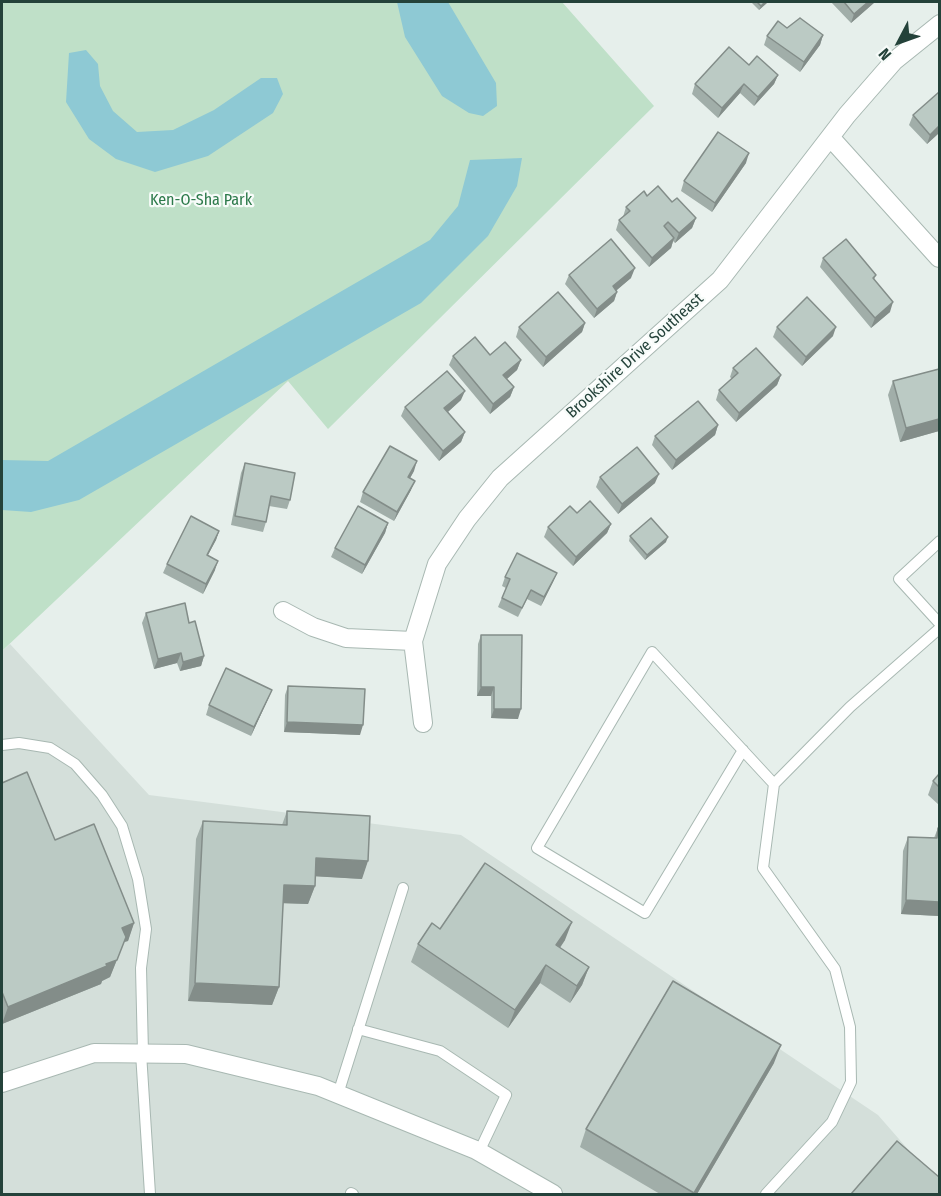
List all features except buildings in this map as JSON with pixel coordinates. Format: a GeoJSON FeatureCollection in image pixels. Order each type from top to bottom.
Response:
{"type":"FeatureCollection","features":[{"type":"Feature","properties":{"kind":"street","name":"Brookshire Drive Southeast"},"geometry":{"type":"LineString","coordinates":[[423,723],[412,641],[437,564],[467,519],[500,478],[720,280],[830,137],[894,61],[939,24]]}},
{"type":"Feature","properties":{"kind":"street"},"geometry":{"type":"LineString","coordinates":[[830,137],[939,258]]}},
{"type":"Feature","properties":{"kind":"street"},"geometry":{"type":"LineString","coordinates":[[283,611],[313,627],[346,638],[412,641]]}},
{"type":"Feature","properties":{"kind":"street"},"geometry":{"type":"LineString","coordinates":[[2,1083],[94,1053],[186,1054],[318,1086],[478,1152],[553,1194]]}},
{"type":"Feature","properties":{"kind":"lane"},"geometry":{"type":"LineString","coordinates":[[766,1194],[832,1122],[851,1082],[850,1027],[835,969],[763,868],[774,784],[850,707],[939,626],[899,579],[939,541]]}},
{"type":"Feature","properties":{"kind":"lane"},"geometry":{"type":"LineString","coordinates":[[743,750],[645,913],[537,848],[652,652],[743,750],[774,784]]}},
{"type":"Feature","properties":{"kind":"lane"},"geometry":{"type":"LineString","coordinates":[[2,745],[19,743],[50,748],[75,764],[102,795],[122,826],[138,879],[146,929],[141,968],[142,1053],[149,1194]]}},
{"type":"Feature","properties":{"kind":"lane"},"geometry":{"type":"LineString","coordinates":[[338,1094],[403,888]]}},
{"type":"Feature","properties":{"kind":"lane"},"geometry":{"type":"LineString","coordinates":[[358,1029],[440,1051],[506,1095],[478,1152]]}},
{"type":"Feature","properties":{"kind":"shaded area"},"geometry":{"type":"Polygon","coordinates":[[[10,644],[149,795],[461,835],[878,1115],[940,1186],[939,1194],[2,1194],[2,651],[10,644]]]}},
{"type":"Feature","properties":{"kind":"green space","name":"Ken-O-Sha Park"},"geometry":{"type":"Polygon","coordinates":[[[2,2],[562,2],[654,106],[328,429],[288,381],[2,651],[2,2]]]}},
{"type":"Feature","properties":{"kind":"water"},"geometry":{"type":"Polygon","coordinates":[[[397,2],[448,2],[496,83],[497,106],[483,116],[469,113],[442,96],[405,37],[397,2]]]}},
{"type":"Feature","properties":{"kind":"water"},"geometry":{"type":"Polygon","coordinates":[[[86,50],[98,64],[100,86],[113,111],[137,132],[173,130],[214,110],[261,78],[277,78],[283,94],[273,113],[208,156],[155,172],[116,159],[89,139],[66,102],[69,53],[86,50]]]}},
{"type":"Feature","properties":{"kind":"water"},"geometry":{"type":"Polygon","coordinates":[[[522,158],[517,186],[488,236],[421,303],[79,500],[31,512],[2,510],[2,460],[48,461],[430,240],[458,206],[470,160],[522,158]]]}}]}
